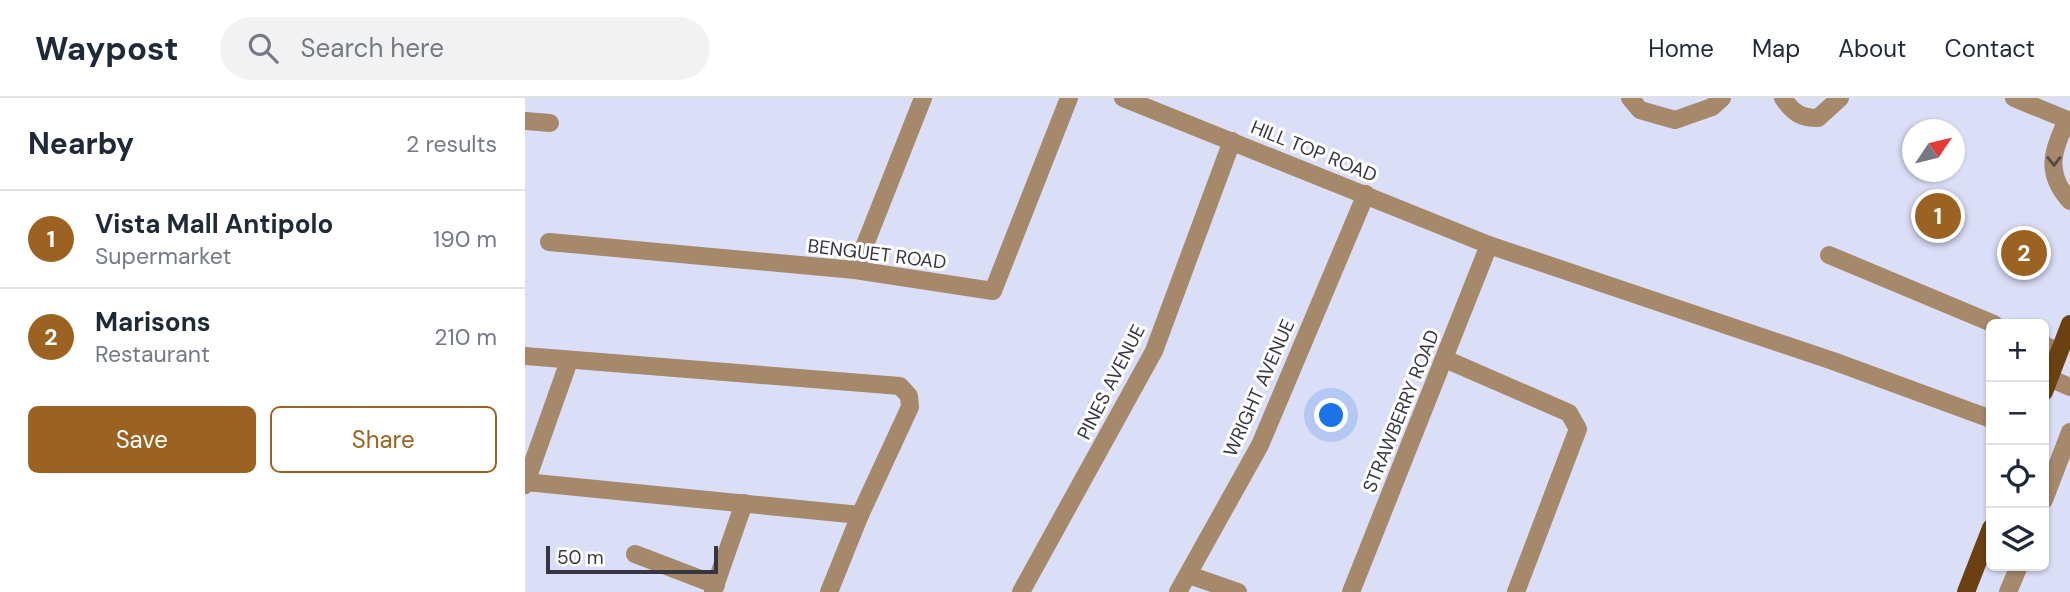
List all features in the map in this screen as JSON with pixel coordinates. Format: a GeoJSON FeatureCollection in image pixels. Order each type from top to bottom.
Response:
{"type":"FeatureCollection","features":[{"type":"Feature","properties":{"kind":"main road"},"geometry":{"type":"LineString","coordinates":[[2047,382],[2052,349],[2070,324]]}},
{"type":"Feature","properties":{"kind":"main road"},"geometry":{"type":"LineString","coordinates":[[1966,592],[1986,541]]}},
{"type":"Feature","properties":{"kind":"street","name":"BENGUET ROAD"},"geometry":{"type":"LineString","coordinates":[[549,242],[855,270],[993,291],[1069,98]]}},
{"type":"Feature","properties":{"kind":"street","name":"HILL TOP ROAD"},"geometry":{"type":"LineString","coordinates":[[1123,98],[1489,245],[1833,361],[1986,417]]}},
{"type":"Feature","properties":{"kind":"street"},"geometry":{"type":"LineString","coordinates":[[1630,98],[1640,110],[1675,120],[1712,107],[1722,98]]}},
{"type":"Feature","properties":{"kind":"street"},"geometry":{"type":"LineString","coordinates":[[1783,98],[1800,116],[1807,118],[1818,118],[1840,98]]}},
{"type":"Feature","properties":{"kind":"street"},"geometry":{"type":"LineString","coordinates":[[2014,98],[2068,120],[2054,148],[2052,166],[2062,192],[2070,201]]}},
{"type":"Feature","properties":{"kind":"street"},"geometry":{"type":"LineString","coordinates":[[855,270],[917,99]]}},
{"type":"Feature","properties":{"kind":"street"},"geometry":{"type":"LineString","coordinates":[[525,121],[550,123]]}},
{"type":"Feature","properties":{"kind":"street","name":"PINES AVENUE"},"geometry":{"type":"LineString","coordinates":[[1021,592],[1154,351],[1232,141]]}},
{"type":"Feature","properties":{"kind":"street","name":"WRIGHT AVENUE"},"geometry":{"type":"LineString","coordinates":[[1178,592],[1259,446],[1366,194]]}},
{"type":"Feature","properties":{"kind":"street","name":"STRAWBERRY ROAD"},"geometry":{"type":"LineString","coordinates":[[1352,592],[1489,245]]}},
{"type":"Feature","properties":{"kind":"street"},"geometry":{"type":"LineString","coordinates":[[1829,255],[1986,321]]}},
{"type":"Feature","properties":{"kind":"street"},"geometry":{"type":"LineString","coordinates":[[525,356],[900,386],[909,396],[910,407],[860,515],[829,592]]}},
{"type":"Feature","properties":{"kind":"street"},"geometry":{"type":"LineString","coordinates":[[1445,359],[1569,413],[1579,429],[1516,592]]}},
{"type":"Feature","properties":{"kind":"street"},"geometry":{"type":"LineString","coordinates":[[569,361],[525,483],[860,515]]}},
{"type":"Feature","properties":{"kind":"street"},"geometry":{"type":"LineString","coordinates":[[2049,385],[2070,387]]}},
{"type":"Feature","properties":{"kind":"street"},"geometry":{"type":"LineString","coordinates":[[2049,487],[2070,432]]}},
{"type":"Feature","properties":{"kind":"street"},"geometry":{"type":"LineString","coordinates":[[635,554],[714,588],[744,503]]}},
{"type":"Feature","properties":{"kind":"street"},"geometry":{"type":"LineString","coordinates":[[2008,592],[2017,571]]}},
{"type":"Feature","properties":{"kind":"street"},"geometry":{"type":"LineString","coordinates":[[1189,575],[1238,592]]}},
{"type":"Feature","properties":{"kind":"place","name":"Vista Mall Antipolo"},"geometry":{"type":"Point","coordinates":[1938,216]}},
{"type":"Feature","properties":{"kind":"place","name":"Marisons"},"geometry":{"type":"Point","coordinates":[2024,253]}}]}
